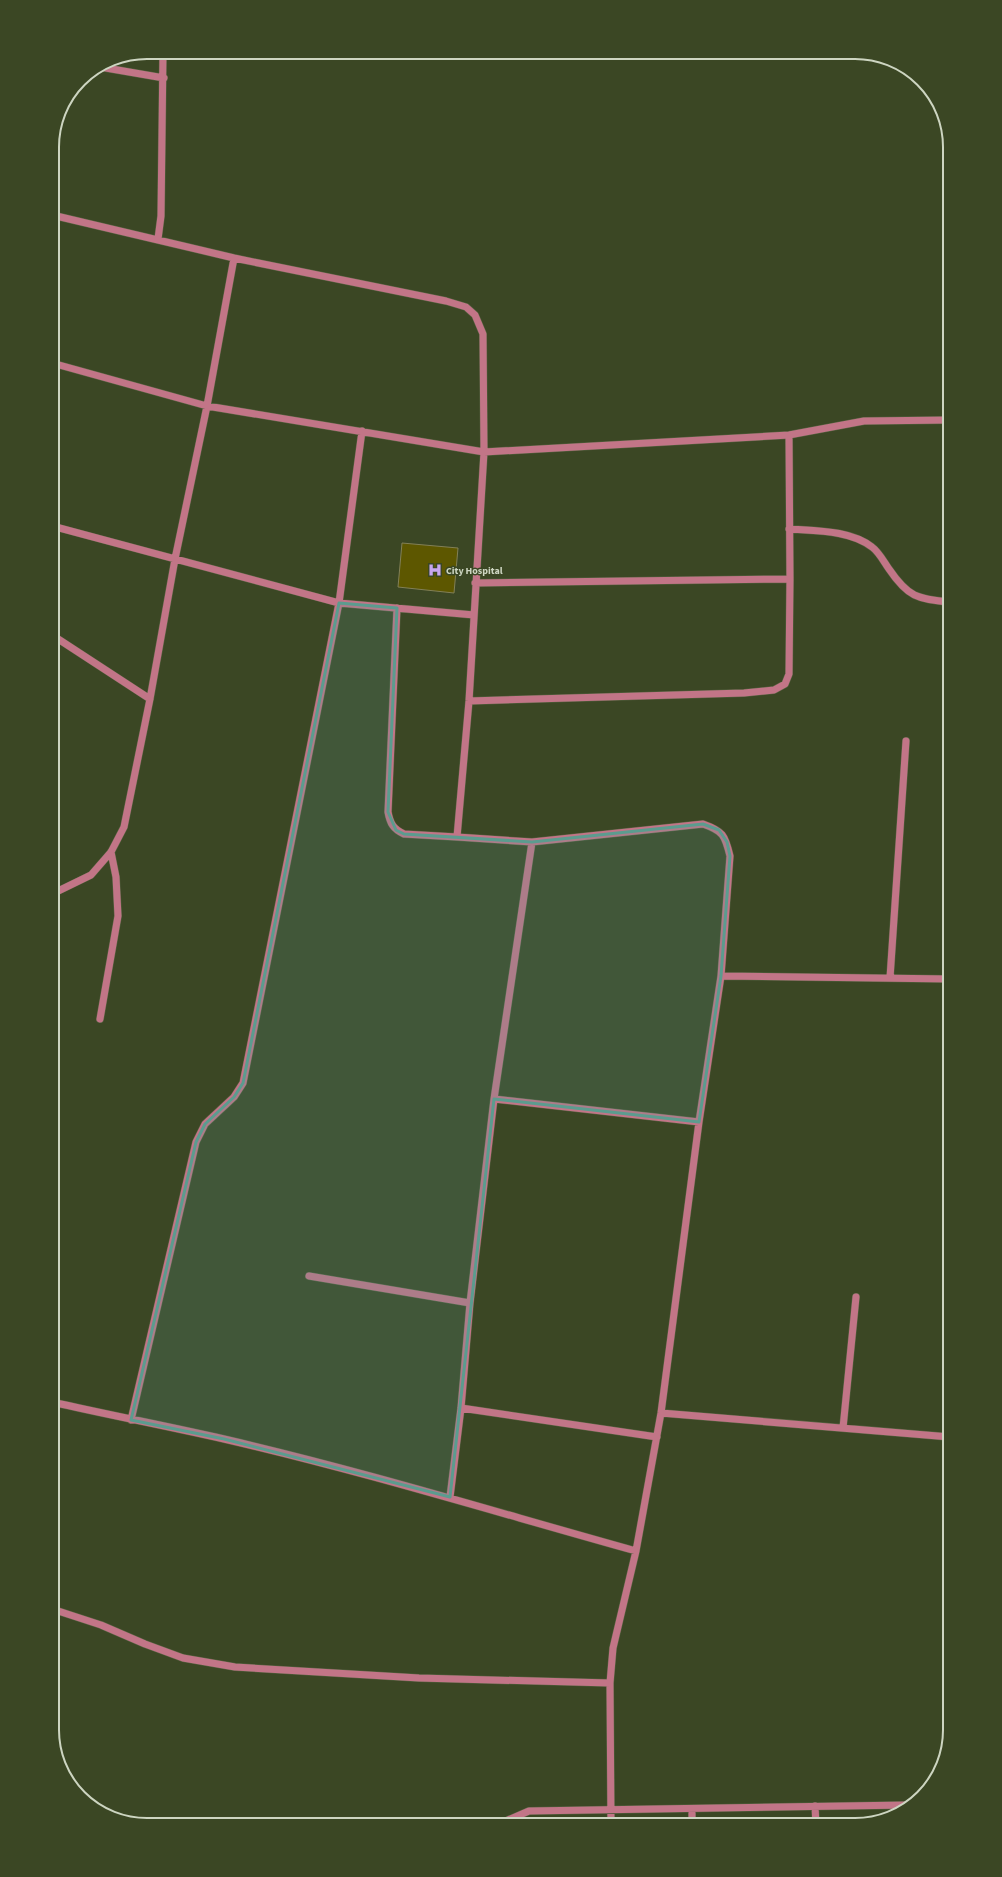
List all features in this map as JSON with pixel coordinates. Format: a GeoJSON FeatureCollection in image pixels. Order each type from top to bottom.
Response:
{"type":"FeatureCollection","features":[{"type":"Feature","properties":{"kind":"street"},"geometry":{"type":"LineString","coordinates":[[158,239],[160,216],[164,59]]}},
{"type":"Feature","properties":{"kind":"street"},"geometry":{"type":"LineString","coordinates":[[109,68],[164,78]]}},
{"type":"Feature","properties":{"kind":"street"},"geometry":{"type":"LineString","coordinates":[[59,218],[158,239],[234,258],[446,301],[466,307],[475,315],[483,334],[484,452],[469,701],[457,837]]}},
{"type":"Feature","properties":{"kind":"street"},"geometry":{"type":"LineString","coordinates":[[59,890],[91,874],[111,852],[124,827],[150,699],[175,559],[207,406],[234,258]]}},
{"type":"Feature","properties":{"kind":"street"},"geometry":{"type":"LineString","coordinates":[[59,365],[207,406],[484,452],[789,435],[864,421],[943,420]]}},
{"type":"Feature","properties":{"kind":"street"},"geometry":{"type":"LineString","coordinates":[[131,1420],[196,1142],[205,1124],[234,1096],[243,1083],[339,602],[362,432]]}},
{"type":"Feature","properties":{"kind":"street"},"geometry":{"type":"LineString","coordinates":[[469,701],[744,693],[774,690],[785,684],[789,674],[789,435]]}},
{"type":"Feature","properties":{"kind":"street"},"geometry":{"type":"LineString","coordinates":[[59,528],[339,602],[474,615]]}},
{"type":"Feature","properties":{"kind":"street"},"geometry":{"type":"LineString","coordinates":[[789,528],[836,533],[857,538],[873,548],[898,582],[912,595],[930,600],[943,601]]}},
{"type":"Feature","properties":{"kind":"street"},"geometry":{"type":"LineString","coordinates":[[475,583],[790,579]]}},
{"type":"Feature","properties":{"kind":"street"},"geometry":{"type":"LineString","coordinates":[[397,608],[388,812],[390,823],[396,830],[404,834],[532,842],[703,824],[718,830],[727,842],[730,856],[721,976],[699,1122],[661,1413],[636,1551],[613,1648],[610,1683],[611,1818]]}},
{"type":"Feature","properties":{"kind":"street"},"geometry":{"type":"LineString","coordinates":[[59,640],[150,699]]}},
{"type":"Feature","properties":{"kind":"street"},"geometry":{"type":"LineString","coordinates":[[890,978],[906,741]]}},
{"type":"Feature","properties":{"kind":"street"},"geometry":{"type":"LineString","coordinates":[[450,1497],[461,1408],[470,1303],[494,1099],[532,842]]}},
{"type":"Feature","properties":{"kind":"street"},"geometry":{"type":"LineString","coordinates":[[100,1018],[118,916],[116,877],[111,852]]}},
{"type":"Feature","properties":{"kind":"street"},"geometry":{"type":"LineString","coordinates":[[721,976],[943,979]]}},
{"type":"Feature","properties":{"kind":"street"},"geometry":{"type":"LineString","coordinates":[[494,1099],[699,1122]]}},
{"type":"Feature","properties":{"kind":"street"},"geometry":{"type":"LineString","coordinates":[[309,1276],[470,1303]]}},
{"type":"Feature","properties":{"kind":"street"},"geometry":{"type":"LineString","coordinates":[[843,1428],[856,1297]]}},
{"type":"Feature","properties":{"kind":"street"},"geometry":{"type":"LineString","coordinates":[[59,1404],[224,1439],[450,1497],[506,1515],[636,1551]]}},
{"type":"Feature","properties":{"kind":"street"},"geometry":{"type":"LineString","coordinates":[[461,1408],[657,1437]]}},
{"type":"Feature","properties":{"kind":"street"},"geometry":{"type":"LineString","coordinates":[[661,1413],[943,1436]]}},
{"type":"Feature","properties":{"kind":"street"},"geometry":{"type":"LineString","coordinates":[[59,1611],[101,1625],[183,1658],[235,1667],[419,1678],[610,1683]]}},
{"type":"Feature","properties":{"kind":"street"},"geometry":{"type":"LineString","coordinates":[[513,1818],[529,1811],[611,1811],[901,1805]]}},
{"type":"Feature","properties":{"kind":"street"},"geometry":{"type":"LineString","coordinates":[[815,1806],[816,1818]]}},
{"type":"Feature","properties":{"kind":"street"},"geometry":{"type":"LineString","coordinates":[[692,1809],[692,1818]]}},
{"type":"Feature","properties":{"kind":"highlighted area"},"geometry":{"type":"Polygon","coordinates":[[[339,603],[397,608],[388,812],[396,830],[404,834],[532,842],[703,824],[719,830],[727,842],[730,856],[721,976],[699,1122],[494,1099],[450,1497],[224,1439],[131,1420],[196,1142],[205,1124],[234,1097],[243,1083],[339,603]]]}},
{"type":"Feature","properties":{"kind":"building"},"geometry":{"type":"Polygon","coordinates":[[[402,543],[458,548],[454,593],[398,587],[402,543]]]}},
{"type":"Feature","properties":{"kind":"place","name":"City Hospital"},"geometry":{"type":"Point","coordinates":[435,570]}}]}
